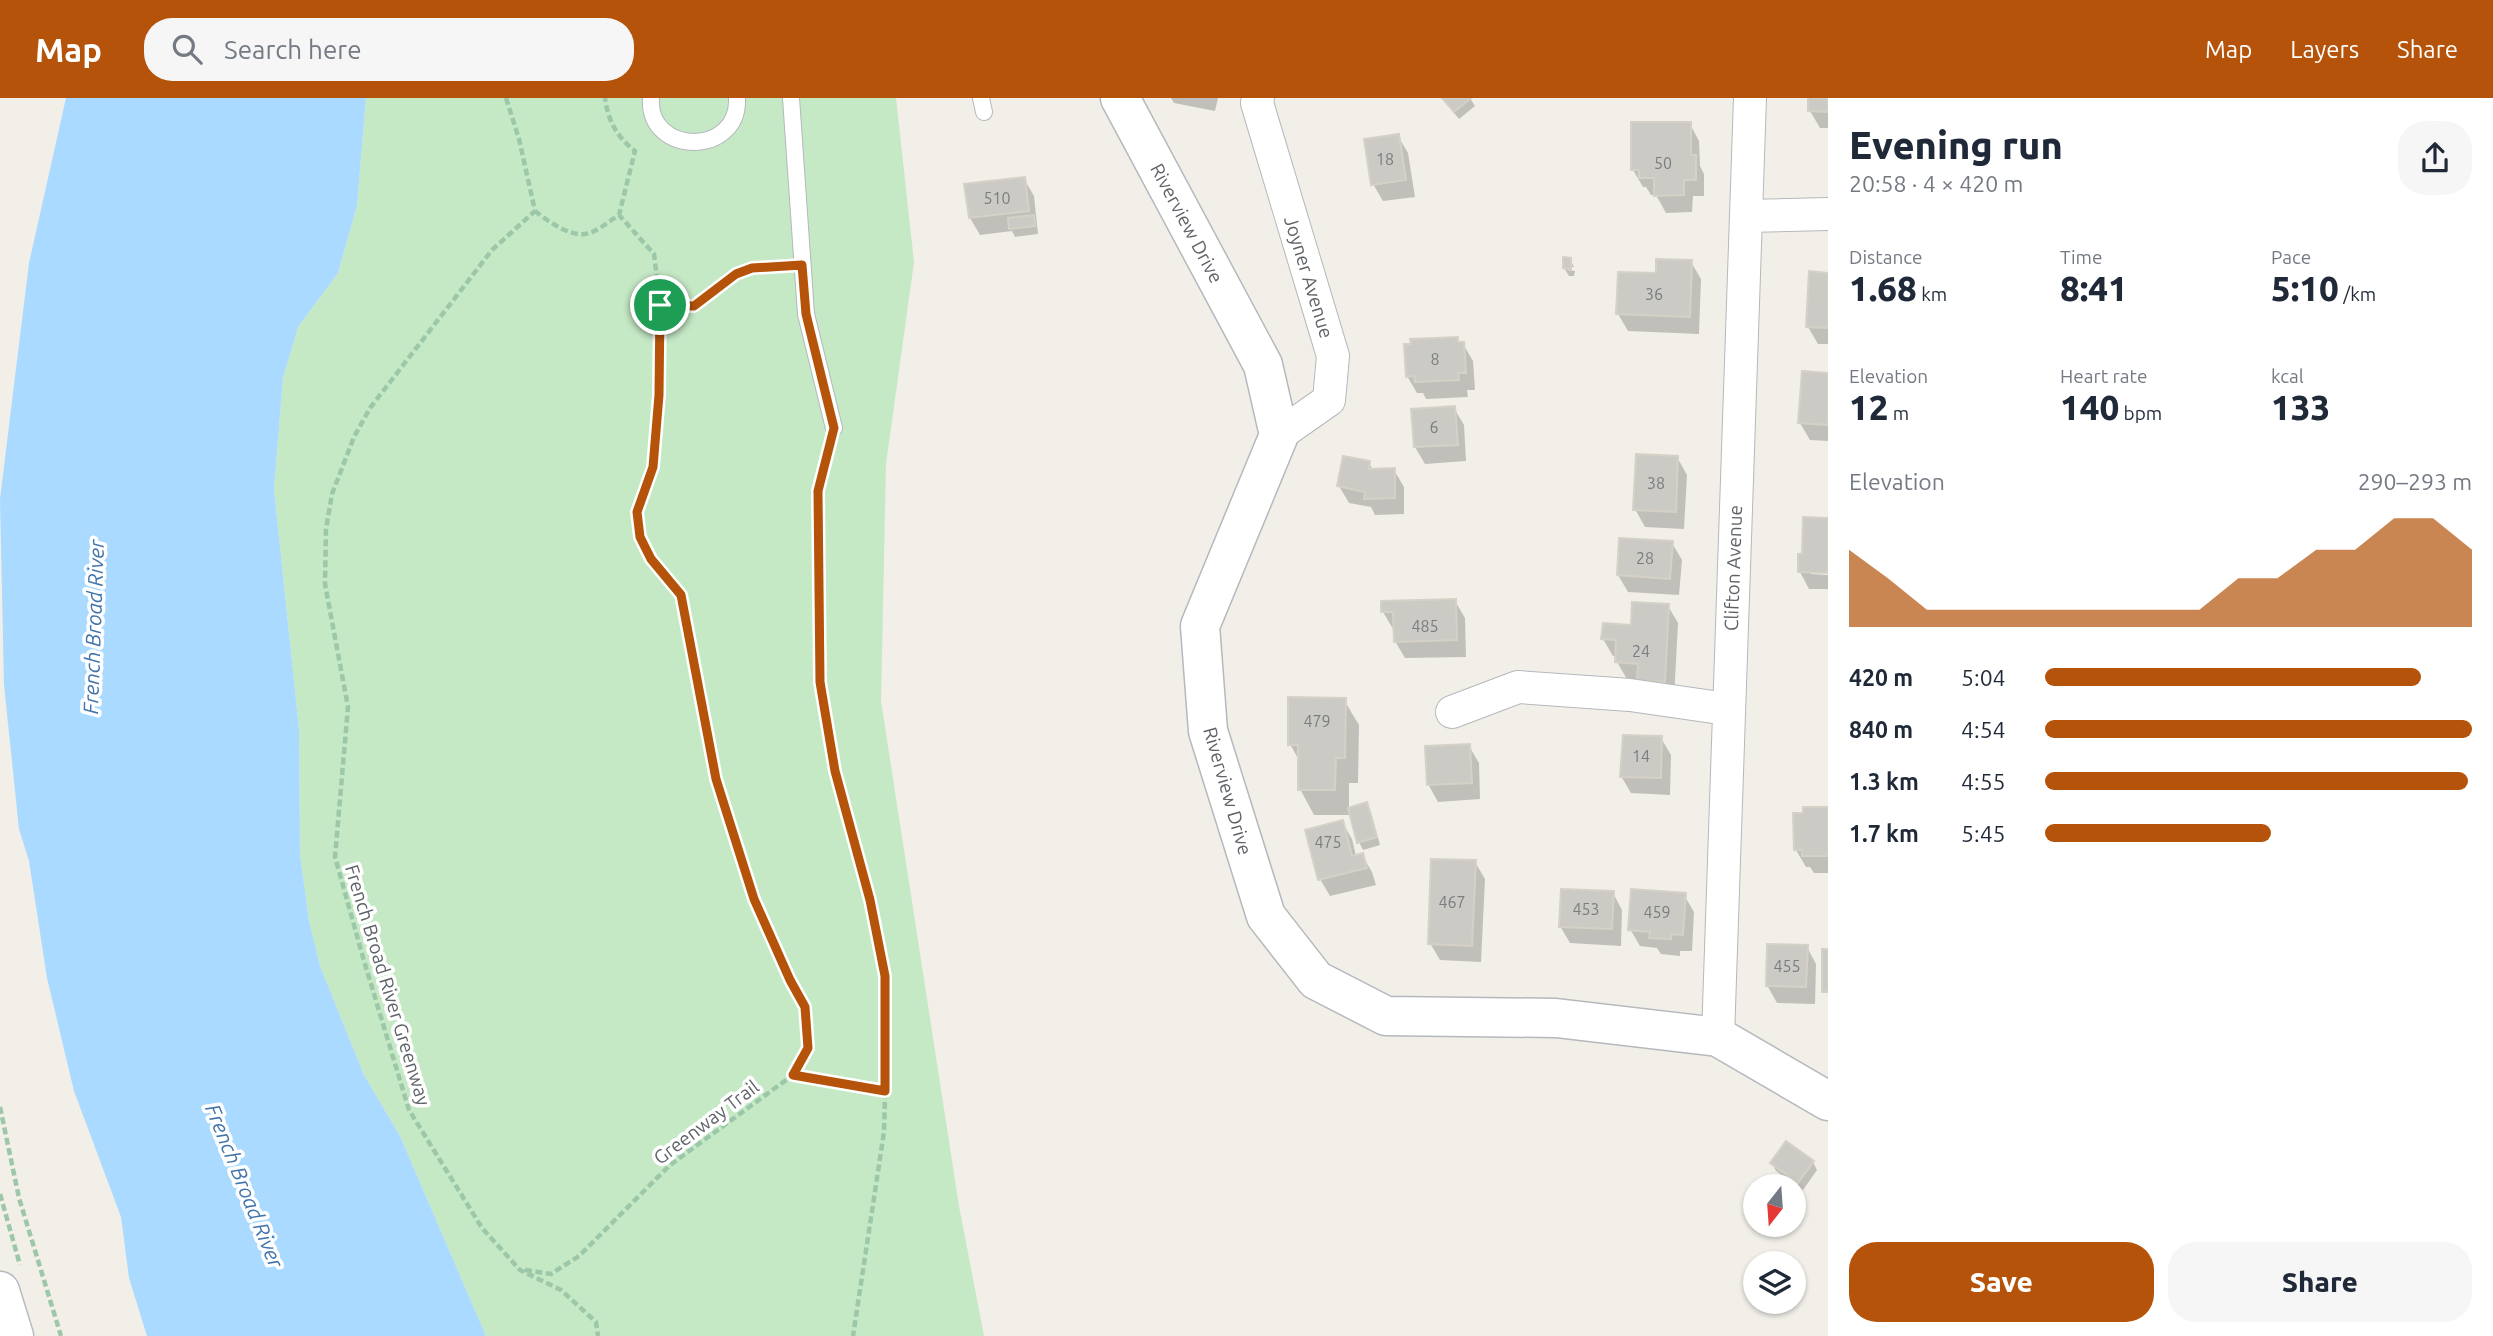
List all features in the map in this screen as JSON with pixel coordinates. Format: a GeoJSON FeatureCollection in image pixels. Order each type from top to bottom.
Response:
{"type":"FeatureCollection","features":[{"type":"Feature","properties":{"kind":"street","name":"Riverview Drive"},"geometry":{"type":"LineString","coordinates":[[1120,98],[1263,365],[1279,435],[1200,626],[1208,731],[1266,916],[1316,980],[1386,1016],[1556,1018],[1718,1037],[1828,1101]]}},
{"type":"Feature","properties":{"kind":"street","name":"Joyner Avenue"},"geometry":{"type":"LineString","coordinates":[[1258,98],[1257,103],[1332,356],[1329,400],[1279,435]]}},
{"type":"Feature","properties":{"kind":"street","name":"Clifton Avenue"},"geometry":{"type":"LineString","coordinates":[[1718,1037],[1749,98]]}},
{"type":"Feature","properties":{"kind":"street"},"geometry":{"type":"LineString","coordinates":[[1746,216],[1828,214]]}},
{"type":"Feature","properties":{"kind":"street"},"geometry":{"type":"LineString","coordinates":[[1452,712],[1518,687],[1630,695],[1727,709]]}},
{"type":"Feature","properties":{"kind":"street"},"geometry":{"type":"LineString","coordinates":[[0,1291],[14,1336]]}},
{"type":"Feature","properties":{"kind":"lane"},"geometry":{"type":"LineString","coordinates":[[651,98],[654,118],[663,130],[674,138],[702,142],[726,129],[733,117],[737,98]]}},
{"type":"Feature","properties":{"kind":"lane"},"geometry":{"type":"LineString","coordinates":[[791,98],[806,314],[834,428]]}},
{"type":"Feature","properties":{"kind":"path"},"geometry":{"type":"LineString","coordinates":[[506,98],[536,211],[548,222],[572,233],[586,234],[618,215],[635,151],[622,141],[608,119],[605,98]]}},
{"type":"Feature","properties":{"kind":"path","name":"French Broad River Greenway"},"geometry":{"type":"LineString","coordinates":[[536,211],[492,250],[370,408],[354,437],[332,494],[326,529],[325,584],[348,707],[335,857],[363,961],[409,1110],[482,1228],[520,1269],[561,1290],[596,1322],[598,1336]]}},
{"type":"Feature","properties":{"kind":"path","name":"Greenway Trail"},"geometry":{"type":"LineString","coordinates":[[520,1269],[551,1274],[579,1256],[670,1165],[793,1075],[808,1048],[805,1007],[754,899],[716,779],[681,595],[651,559],[640,537],[637,512],[653,467],[659,395],[660,305],[654,254],[618,215]]}},
{"type":"Feature","properties":{"kind":"path"},"geometry":{"type":"LineString","coordinates":[[660,305],[694,306],[736,274],[752,268],[802,265]]}},
{"type":"Feature","properties":{"kind":"path"},"geometry":{"type":"LineString","coordinates":[[834,428],[818,491],[820,682],[835,771],[870,900],[885,976],[884,1132],[853,1336]]}},
{"type":"Feature","properties":{"kind":"path"},"geometry":{"type":"LineString","coordinates":[[793,1075],[885,1091]]}},
{"type":"Feature","properties":{"kind":"path"},"geometry":{"type":"LineString","coordinates":[[0,1107],[19,1198],[61,1336]]}},
{"type":"Feature","properties":{"kind":"green space"},"geometry":{"type":"Polygon","coordinates":[[[366,98],[896,98],[914,262],[886,464],[881,701],[959,1206],[984,1336],[486,1336],[400,1136],[364,1075],[320,966],[309,921],[300,854],[299,729],[274,489],[283,378],[298,327],[338,273],[357,206],[366,98]]]}},
{"type":"Feature","properties":{"kind":"water","name":"French Broad River"},"geometry":{"type":"Polygon","coordinates":[[[66,98],[366,98],[357,206],[338,273],[298,327],[283,378],[274,489],[299,729],[300,854],[309,921],[320,966],[364,1075],[400,1136],[486,1336],[147,1336],[129,1278],[121,1217],[74,1091],[47,978],[29,861],[19,829],[4,685],[0,499],[29,263],[66,98]]]}},
{"type":"Feature","properties":{"kind":"building"},"geometry":{"type":"Polygon","coordinates":[[[1442,98],[1471,98],[1454,112],[1442,98]]]}},
{"type":"Feature","properties":{"kind":"building"},"geometry":{"type":"Polygon","coordinates":[[[1808,98],[1828,98],[1828,112],[1808,111],[1808,98]]]}},
{"type":"Feature","properties":{"kind":"building"},"geometry":{"type":"Polygon","coordinates":[[[1631,122],[1691,122],[1691,155],[1696,155],[1696,180],[1684,180],[1684,195],[1654,196],[1654,178],[1639,178],[1639,170],[1631,170],[1631,122]]]}},
{"type":"Feature","properties":{"kind":"building"},"geometry":{"type":"Polygon","coordinates":[[[1399,134],[1406,180],[1371,185],[1364,139],[1399,134]]]}},
{"type":"Feature","properties":{"kind":"building"},"geometry":{"type":"Polygon","coordinates":[[[1025,177],[1029,211],[969,218],[964,184],[1025,177]]]}},
{"type":"Feature","properties":{"kind":"building"},"geometry":{"type":"Polygon","coordinates":[[[1034,215],[1035,226],[1009,229],[1008,218],[1034,215]]]}},
{"type":"Feature","properties":{"kind":"building"},"geometry":{"type":"Polygon","coordinates":[[[1563,257],[1571,258],[1571,269],[1563,268],[1563,257]]]}},
{"type":"Feature","properties":{"kind":"building"},"geometry":{"type":"Polygon","coordinates":[[[1656,259],[1692,260],[1690,317],[1616,314],[1618,272],[1656,273],[1656,259]]]}},
{"type":"Feature","properties":{"kind":"building"},"geometry":{"type":"Polygon","coordinates":[[[1809,271],[1828,273],[1828,328],[1806,327],[1809,271]]]}},
{"type":"Feature","properties":{"kind":"building"},"geometry":{"type":"Polygon","coordinates":[[[1458,337],[1458,342],[1464,342],[1466,373],[1458,373],[1459,380],[1415,382],[1414,376],[1406,377],[1404,344],[1411,344],[1410,339],[1458,337]]]}},
{"type":"Feature","properties":{"kind":"building"},"geometry":{"type":"Polygon","coordinates":[[[1802,371],[1828,373],[1828,425],[1798,423],[1802,371]]]}},
{"type":"Feature","properties":{"kind":"building"},"geometry":{"type":"Polygon","coordinates":[[[1455,406],[1458,445],[1414,447],[1411,409],[1455,406]]]}},
{"type":"Feature","properties":{"kind":"building"},"geometry":{"type":"Polygon","coordinates":[[[1636,454],[1678,456],[1676,512],[1633,510],[1636,454]]]}},
{"type":"Feature","properties":{"kind":"building"},"geometry":{"type":"Polygon","coordinates":[[[1343,456],[1370,461],[1369,469],[1395,468],[1395,498],[1364,499],[1365,492],[1337,486],[1343,456]]]}},
{"type":"Feature","properties":{"kind":"building"},"geometry":{"type":"Polygon","coordinates":[[[1803,517],[1828,518],[1828,573],[1798,572],[1798,554],[1802,554],[1803,517]]]}},
{"type":"Feature","properties":{"kind":"building"},"geometry":{"type":"Polygon","coordinates":[[[1619,538],[1673,541],[1670,579],[1617,575],[1619,538]]]}},
{"type":"Feature","properties":{"kind":"building"},"geometry":{"type":"Polygon","coordinates":[[[1456,599],[1457,640],[1394,642],[1393,612],[1381,612],[1381,601],[1456,599]]]}},
{"type":"Feature","properties":{"kind":"building"},"geometry":{"type":"Polygon","coordinates":[[[1632,602],[1669,604],[1665,682],[1637,681],[1638,664],[1615,662],[1616,640],[1601,639],[1603,623],[1631,625],[1632,602]]]}},
{"type":"Feature","properties":{"kind":"building"},"geometry":{"type":"Polygon","coordinates":[[[1288,697],[1346,698],[1345,758],[1336,758],[1335,790],[1298,790],[1298,745],[1288,745],[1288,697]]]}},
{"type":"Feature","properties":{"kind":"building"},"geometry":{"type":"Polygon","coordinates":[[[1623,735],[1662,736],[1661,778],[1620,777],[1623,735]]]}},
{"type":"Feature","properties":{"kind":"building"},"geometry":{"type":"Polygon","coordinates":[[[1470,744],[1472,783],[1427,785],[1425,746],[1470,744]]]}},
{"type":"Feature","properties":{"kind":"building"},"geometry":{"type":"Polygon","coordinates":[[[1367,802],[1377,837],[1357,843],[1348,808],[1367,802]]]}},
{"type":"Feature","properties":{"kind":"building"},"geometry":{"type":"Polygon","coordinates":[[[1803,807],[1828,807],[1828,856],[1802,856],[1802,850],[1794,850],[1793,813],[1803,813],[1803,807]]]}},
{"type":"Feature","properties":{"kind":"building"},"geometry":{"type":"Polygon","coordinates":[[[1343,820],[1352,856],[1363,853],[1367,868],[1318,880],[1305,830],[1343,820]]]}},
{"type":"Feature","properties":{"kind":"building"},"geometry":{"type":"Polygon","coordinates":[[[1431,859],[1476,860],[1472,946],[1428,944],[1431,859]]]}},
{"type":"Feature","properties":{"kind":"building"},"geometry":{"type":"Polygon","coordinates":[[[1561,889],[1614,891],[1612,929],[1559,927],[1561,889]]]}},
{"type":"Feature","properties":{"kind":"building"},"geometry":{"type":"Polygon","coordinates":[[[1631,889],[1686,893],[1683,935],[1671,934],[1671,939],[1649,938],[1650,932],[1628,930],[1631,889]]]}},
{"type":"Feature","properties":{"kind":"building"},"geometry":{"type":"Polygon","coordinates":[[[1767,944],[1808,945],[1806,987],[1766,986],[1767,944]]]}},
{"type":"Feature","properties":{"kind":"building"},"geometry":{"type":"Polygon","coordinates":[[[1822,949],[1828,949],[1828,992],[1822,992],[1822,949]]]}},
{"type":"Feature","properties":{"kind":"building"},"geometry":{"type":"Polygon","coordinates":[[[1786,1141],[1814,1161],[1805,1174],[1785,1174],[1770,1163],[1786,1141]]]}},
{"type":"Feature","properties":{"kind":"route"},"geometry":{"type":"LineString","coordinates":[[802,265],[806,314],[834,428],[818,491],[820,682],[835,771],[870,900],[885,976],[885,1091],[793,1075],[808,1048],[805,1007],[754,899],[716,779],[681,595],[651,559],[640,537],[637,512],[653,467],[659,395],[660,305],[678,308],[694,306],[736,274],[752,268],[802,265]]}}]}
